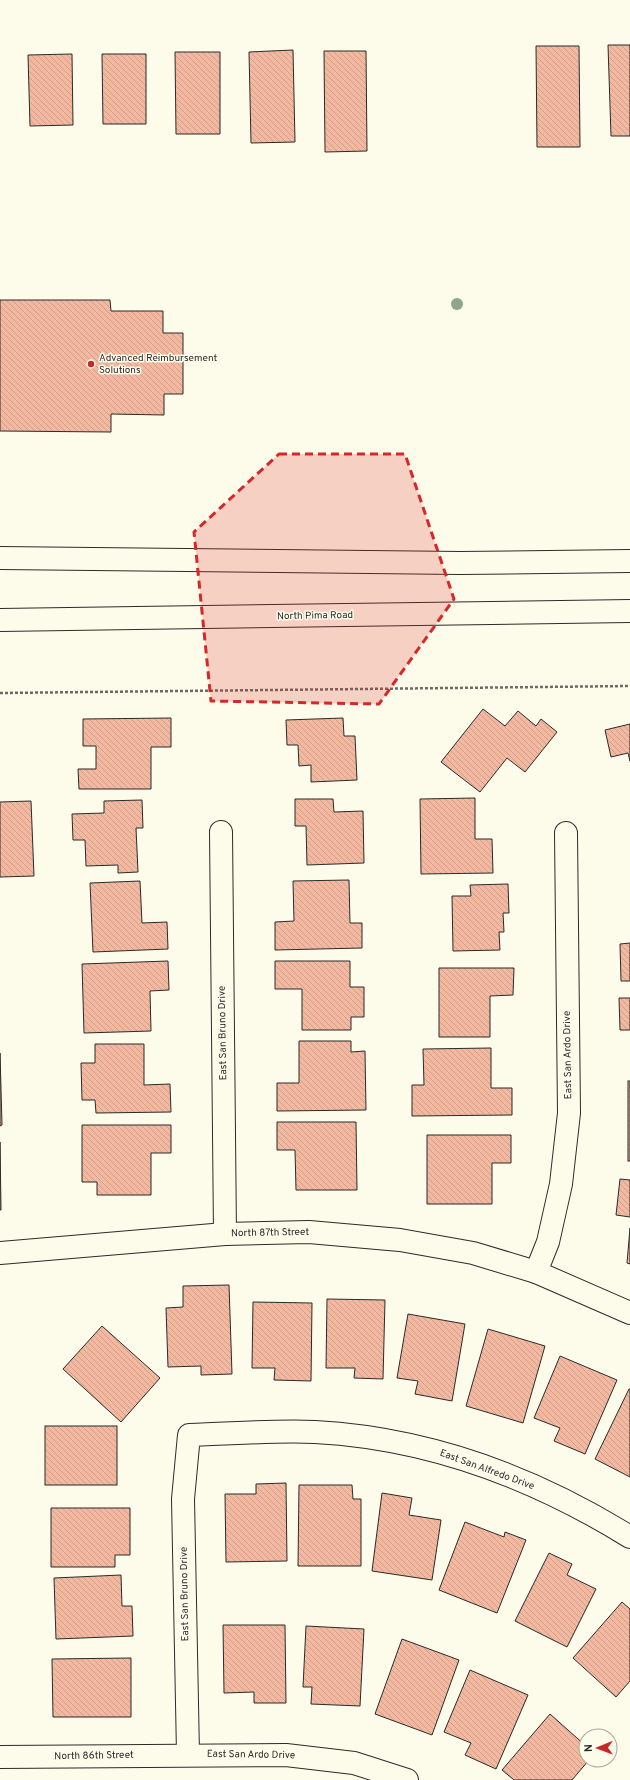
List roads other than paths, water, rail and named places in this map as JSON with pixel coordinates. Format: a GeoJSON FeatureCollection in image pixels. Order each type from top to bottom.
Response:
{"type":"FeatureCollection","features":[{"type":"Feature","properties":{"kind":"street"},"geometry":{"type":"LineString","coordinates":[[0,558],[460,563],[630,561]]}},
{"type":"Feature","properties":{"kind":"street","name":"North Pima Road"},"geometry":{"type":"LineString","coordinates":[[0,620],[630,611]]}},
{"type":"Feature","properties":{"kind":"street","name":"East San Bruno Drive"},"geometry":{"type":"LineString","coordinates":[[221,832],[225,1234]]}},
{"type":"Feature","properties":{"kind":"street","name":"East San Ardo Drive"},"geometry":{"type":"LineString","coordinates":[[536,1272],[548,1242],[561,1184],[569,1113],[566,833]]}},
{"type":"Feature","properties":{"kind":"street","name":"North 87th Street"},"geometry":{"type":"LineString","coordinates":[[0,1253],[225,1234],[309,1232],[400,1240],[473,1254],[536,1272],[630,1313]]}},
{"type":"Feature","properties":{"kind":"street","name":"East San Alfredo Drive"},"geometry":{"type":"LineString","coordinates":[[189,1435],[315,1432],[382,1440],[443,1453],[514,1477],[588,1511],[630,1537]]}},
{"type":"Feature","properties":{"kind":"street","name":"East San Bruno Drive"},"geometry":{"type":"LineString","coordinates":[[188,1754],[183,1500],[189,1435]]}},
{"type":"Feature","properties":{"kind":"street","name":"East San Ardo Drive"},"geometry":{"type":"LineString","coordinates":[[188,1754],[286,1755],[354,1763],[407,1780]]}},
{"type":"Feature","properties":{"kind":"street","name":"North 86th Street"},"geometry":{"type":"LineString","coordinates":[[0,1757],[188,1754]]}},
{"type":"Feature","properties":{"kind":"place","name":"Advanced Reimbursement Solutions"},"geometry":{"type":"Point","coordinates":[91,364]}}]}
